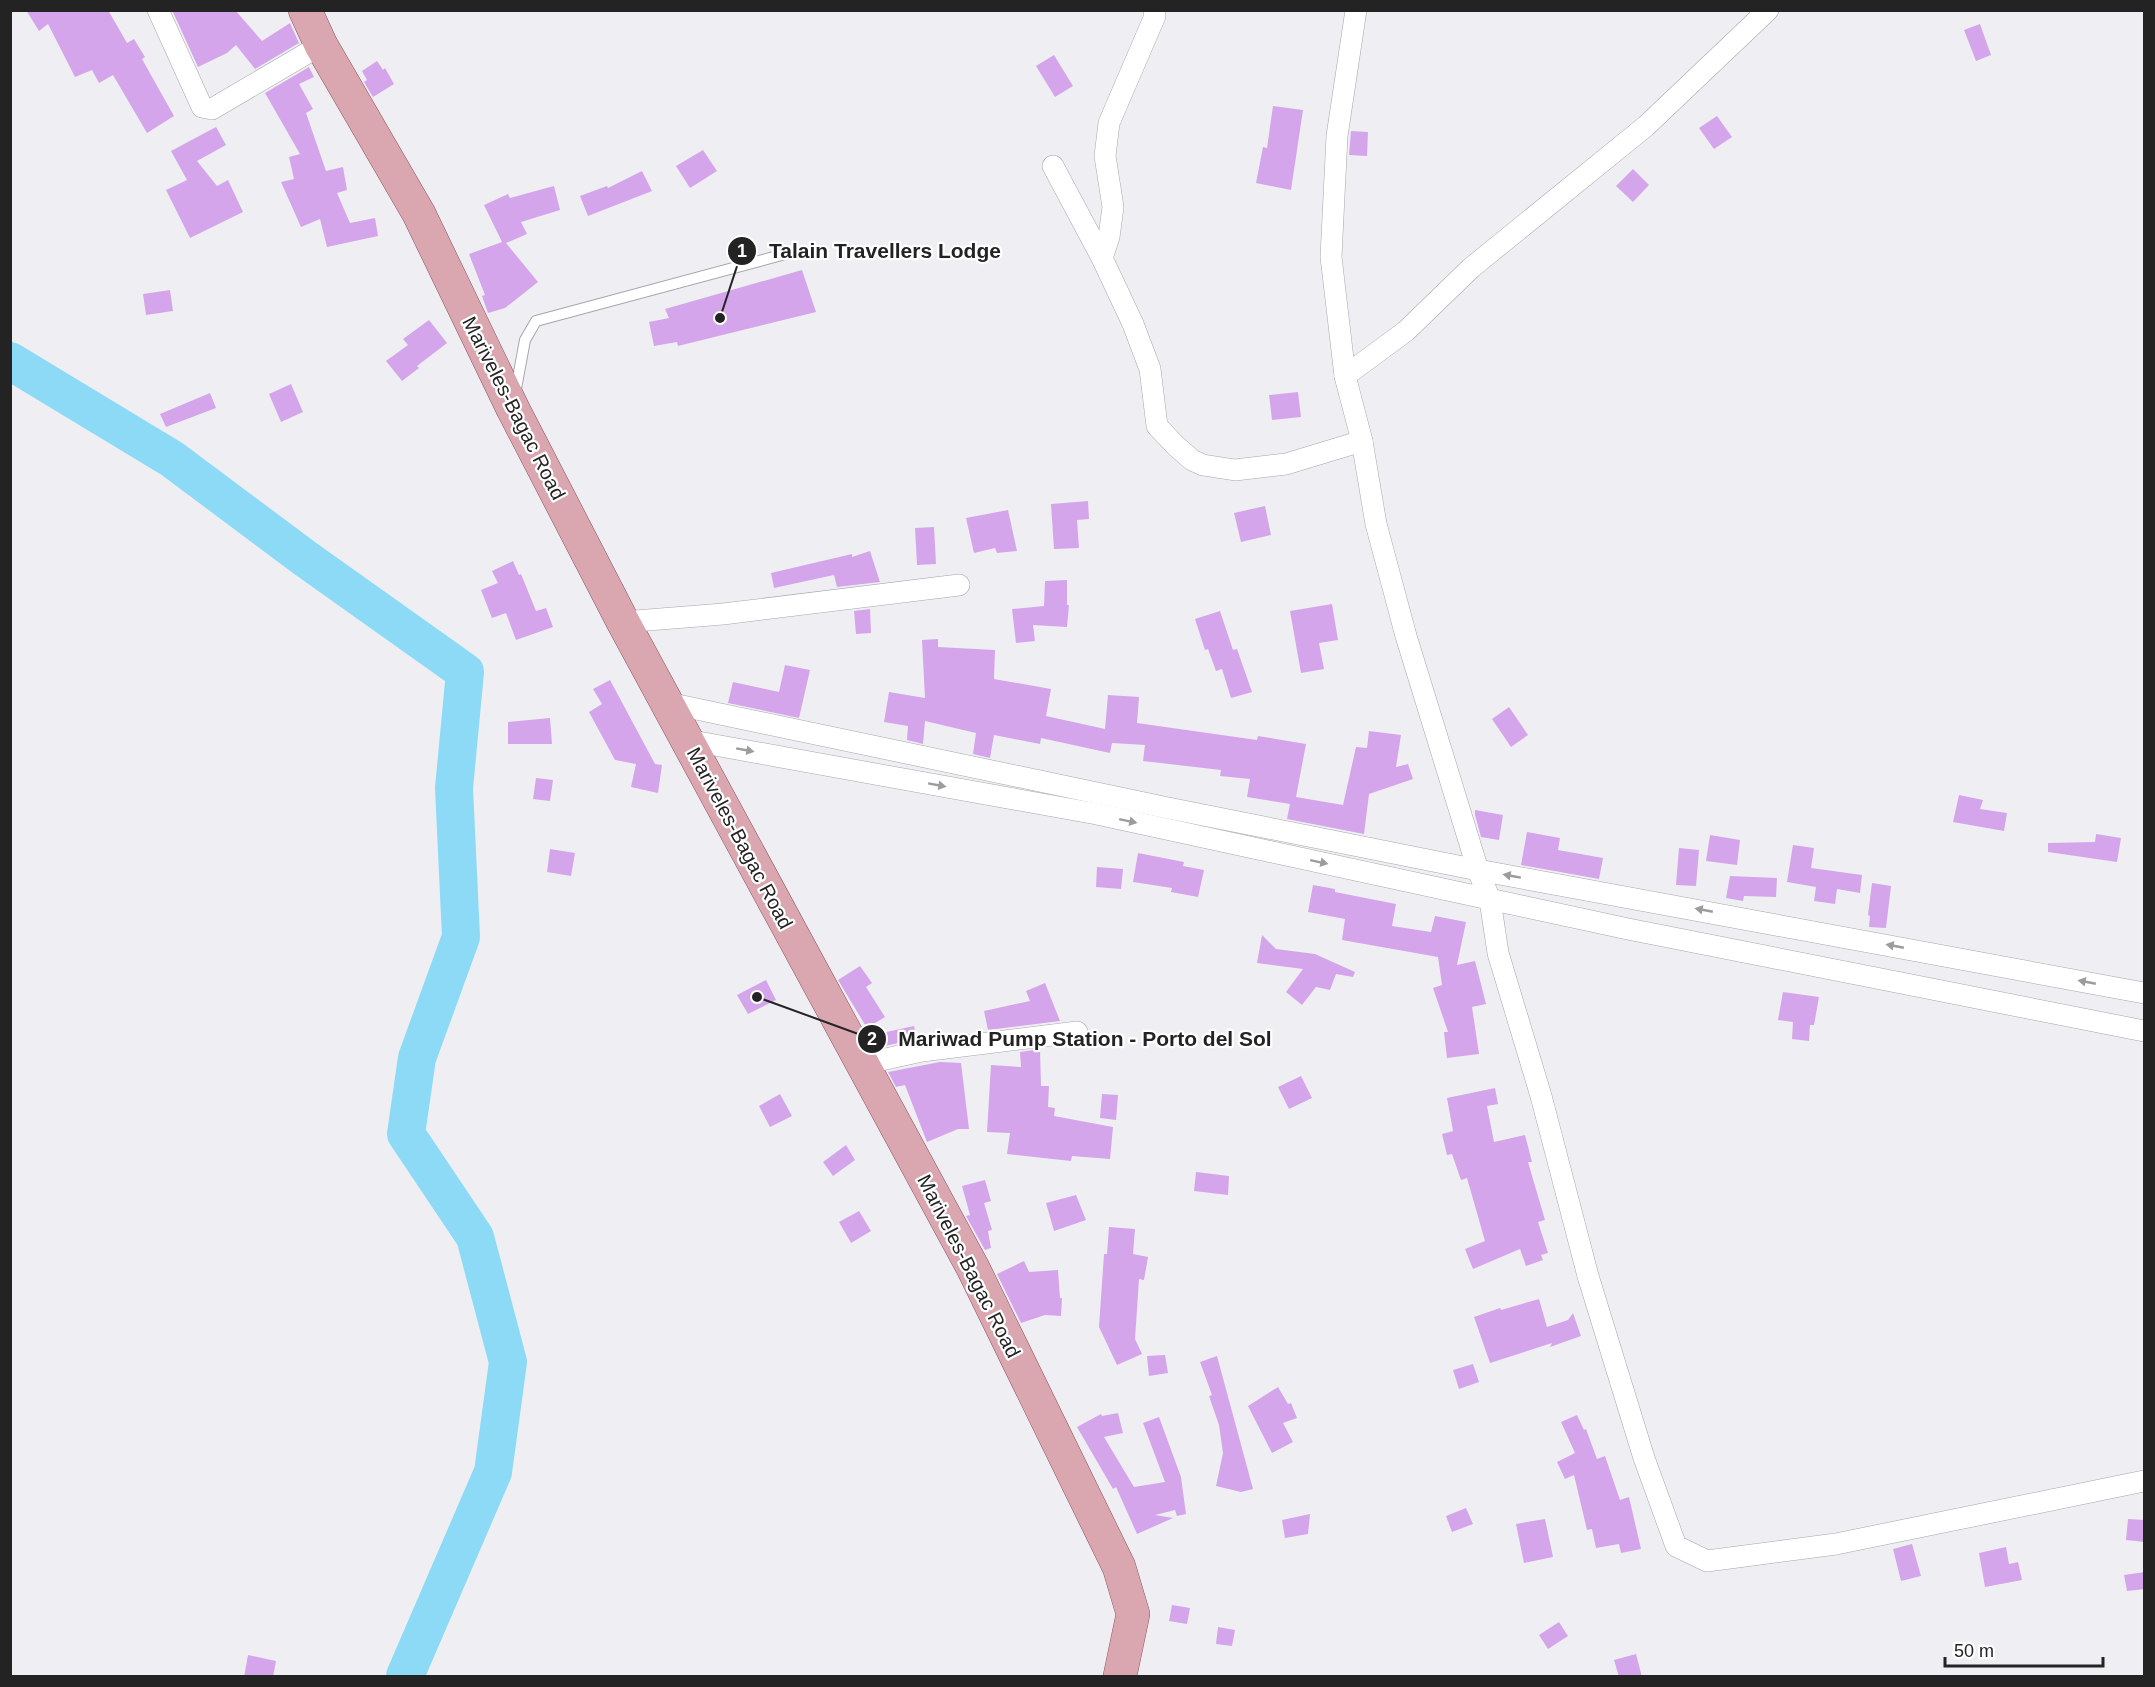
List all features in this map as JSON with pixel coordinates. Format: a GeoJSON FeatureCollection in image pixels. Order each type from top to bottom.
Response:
{"type":"FeatureCollection","features":[{"type":"Feature","properties":{"kind":"main road","name":"Mariveles-Bagac Road"},"geometry":{"type":"LineString","coordinates":[[305,10],[321,45],[419,214],[513,409],[623,622],[972,1268],[1119,1567],[1133,1614],[1120,1677]]}},
{"type":"Feature","properties":{"kind":"street"},"geometry":{"type":"LineString","coordinates":[[158,10],[202,106],[212,109],[321,45]]}},
{"type":"Feature","properties":{"kind":"street"},"geometry":{"type":"LineString","coordinates":[[1102,258],[1109,237],[1113,207],[1105,156],[1109,123],[1155,16],[1154,10]]}},
{"type":"Feature","properties":{"kind":"street"},"geometry":{"type":"LineString","coordinates":[[1356,10],[1337,135],[1331,257],[1345,376],[1362,441],[1376,524],[1406,636],[1478,870],[1490,900],[1498,953],[1541,1096],[1587,1276],[1644,1458],[1676,1546],[1707,1561],[1824,1545],[2145,1481]]}},
{"type":"Feature","properties":{"kind":"street"},"geometry":{"type":"LineString","coordinates":[[1345,376],[1406,331],[1471,268],[1646,126],[1768,10]]}},
{"type":"Feature","properties":{"kind":"street"},"geometry":{"type":"LineString","coordinates":[[1053,166],[1102,258],[1133,324],[1150,369],[1157,426],[1176,446],[1203,465],[1235,470],[1286,464],[1362,441]]}},
{"type":"Feature","properties":{"kind":"street"},"geometry":{"type":"LineString","coordinates":[[623,622],[723,614],[959,585]]}},
{"type":"Feature","properties":{"kind":"street"},"geometry":{"type":"LineString","coordinates":[[668,703],[1168,808],[1478,870],[2145,993]]}},
{"type":"Feature","properties":{"kind":"street"},"geometry":{"type":"LineString","coordinates":[[687,740],[1097,814],[1490,900],[2145,1031]]}},
{"type":"Feature","properties":{"kind":"street"},"geometry":{"type":"LineString","coordinates":[[863,1064],[922,1051],[1077,1032]]}},
{"type":"Feature","properties":{"kind":"lane"},"geometry":{"type":"LineString","coordinates":[[513,409],[525,340],[536,321],[789,254]]}},
{"type":"Feature","properties":{"kind":"building"},"geometry":{"type":"Polygon","coordinates":[[[26,10],[108,10],[127,43],[134,39],[145,57],[142,59],[174,116],[147,133],[113,75],[99,83],[92,70],[75,77],[48,24],[39,31],[26,10]]]}},
{"type":"Feature","properties":{"kind":"building"},"geometry":{"type":"Polygon","coordinates":[[[172,10],[235,10],[262,41],[290,23],[299,43],[255,69],[236,45],[227,53],[198,67],[172,10]]]}},
{"type":"Feature","properties":{"kind":"building"},"geometry":{"type":"Polygon","coordinates":[[[1980,24],[1991,55],[1976,61],[1964,30],[1980,24]]]}},
{"type":"Feature","properties":{"kind":"building"},"geometry":{"type":"Polygon","coordinates":[[[1054,55],[1073,86],[1055,97],[1036,66],[1054,55]]]}},
{"type":"Feature","properties":{"kind":"building"},"geometry":{"type":"Polygon","coordinates":[[[377,61],[383,70],[385,68],[394,84],[373,97],[364,82],[367,80],[362,71],[377,61]]]}},
{"type":"Feature","properties":{"kind":"building"},"geometry":{"type":"Polygon","coordinates":[[[309,67],[314,77],[299,84],[313,109],[306,113],[326,171],[343,167],[347,190],[337,193],[350,223],[375,218],[378,236],[327,247],[320,219],[301,227],[281,182],[294,179],[289,157],[300,154],[265,93],[309,67]]]}},
{"type":"Feature","properties":{"kind":"building"},"geometry":{"type":"Polygon","coordinates":[[[1273,106],[1303,110],[1291,190],[1256,183],[1263,147],[1267,148],[1273,106]]]}},
{"type":"Feature","properties":{"kind":"building"},"geometry":{"type":"Polygon","coordinates":[[[1717,116],[1732,137],[1714,149],[1699,128],[1717,116]]]}},
{"type":"Feature","properties":{"kind":"building"},"geometry":{"type":"Polygon","coordinates":[[[216,127],[226,145],[197,161],[217,186],[228,180],[243,212],[190,238],[166,190],[187,180],[171,151],[216,127]]]}},
{"type":"Feature","properties":{"kind":"building"},"geometry":{"type":"Polygon","coordinates":[[[1351,131],[1368,132],[1367,156],[1349,155],[1351,131]]]}},
{"type":"Feature","properties":{"kind":"building"},"geometry":{"type":"Polygon","coordinates":[[[703,150],[717,171],[690,188],[676,166],[703,150]]]}},
{"type":"Feature","properties":{"kind":"building"},"geometry":{"type":"Polygon","coordinates":[[[1633,169],[1649,185],[1633,202],[1616,186],[1633,169]]]}},
{"type":"Feature","properties":{"kind":"building"},"geometry":{"type":"Polygon","coordinates":[[[642,171],[652,191],[588,216],[580,196],[607,186],[608,188],[642,171]]]}},
{"type":"Feature","properties":{"kind":"building"},"geometry":{"type":"Polygon","coordinates":[[[554,186],[560,210],[521,222],[527,234],[506,243],[538,282],[505,308],[488,313],[482,296],[485,295],[469,254],[502,242],[484,205],[508,194],[510,198],[554,186]]]}},
{"type":"Feature","properties":{"kind":"building"},"geometry":{"type":"Polygon","coordinates":[[[802,270],[816,312],[678,346],[677,342],[654,346],[649,322],[669,318],[665,309],[802,270]]]}},
{"type":"Feature","properties":{"kind":"building"},"geometry":{"type":"Polygon","coordinates":[[[170,290],[173,311],[146,315],[143,294],[170,290]]]}},
{"type":"Feature","properties":{"kind":"building"},"geometry":{"type":"Polygon","coordinates":[[[429,320],[447,343],[402,381],[386,361],[408,345],[403,339],[429,320]]]}},
{"type":"Feature","properties":{"kind":"building"},"geometry":{"type":"Polygon","coordinates":[[[291,384],[303,412],[281,422],[269,394],[291,384]]]}},
{"type":"Feature","properties":{"kind":"building"},"geometry":{"type":"Polygon","coordinates":[[[1298,392],[1301,417],[1272,420],[1269,395],[1298,392]]]}},
{"type":"Feature","properties":{"kind":"building"},"geometry":{"type":"Polygon","coordinates":[[[210,393],[216,408],[166,427],[160,414],[210,393]]]}},
{"type":"Feature","properties":{"kind":"building"},"geometry":{"type":"Polygon","coordinates":[[[1088,501],[1089,519],[1077,520],[1079,548],[1054,549],[1051,504],[1088,501]]]}},
{"type":"Feature","properties":{"kind":"building"},"geometry":{"type":"Polygon","coordinates":[[[1265,506],[1271,535],[1241,542],[1234,513],[1265,506]]]}},
{"type":"Feature","properties":{"kind":"building"},"geometry":{"type":"Polygon","coordinates":[[[1008,510],[1017,551],[997,553],[995,548],[974,553],[966,518],[1008,510]]]}},
{"type":"Feature","properties":{"kind":"building"},"geometry":{"type":"Polygon","coordinates":[[[934,527],[936,564],[917,565],[915,528],[934,527]]]}},
{"type":"Feature","properties":{"kind":"building"},"geometry":{"type":"Polygon","coordinates":[[[870,551],[880,582],[837,587],[834,575],[774,588],[771,573],[852,554],[852,557],[870,551]]]}},
{"type":"Feature","properties":{"kind":"building"},"geometry":{"type":"Polygon","coordinates":[[[513,561],[519,575],[521,574],[536,611],[546,608],[553,627],[516,640],[506,613],[492,618],[481,590],[498,583],[492,571],[513,561]]]}},
{"type":"Feature","properties":{"kind":"building"},"geometry":{"type":"Polygon","coordinates":[[[1067,580],[1067,605],[1069,605],[1067,627],[1033,625],[1035,641],[1016,643],[1012,609],[1044,606],[1045,581],[1067,580]]]}},
{"type":"Feature","properties":{"kind":"building"},"geometry":{"type":"Polygon","coordinates":[[[1332,604],[1338,640],[1319,643],[1324,669],[1301,673],[1290,611],[1332,604]]]}},
{"type":"Feature","properties":{"kind":"building"},"geometry":{"type":"Polygon","coordinates":[[[870,609],[871,633],[856,634],[854,611],[870,609]]]}},
{"type":"Feature","properties":{"kind":"building"},"geometry":{"type":"Polygon","coordinates":[[[1220,611],[1233,650],[1237,649],[1252,692],[1231,698],[1222,669],[1216,671],[1208,649],[1205,650],[1195,619],[1220,611]]]}},
{"type":"Feature","properties":{"kind":"building"},"geometry":{"type":"Polygon","coordinates":[[[938,639],[938,647],[995,650],[994,679],[1051,689],[1046,716],[1105,729],[1108,695],[1139,697],[1137,723],[1257,740],[1258,736],[1306,744],[1296,797],[1343,805],[1356,747],[1367,748],[1369,731],[1401,735],[1396,767],[1408,764],[1413,779],[1369,794],[1364,834],[1287,819],[1290,804],[1247,797],[1250,779],[1220,776],[1221,770],[1143,761],[1145,745],[1112,743],[1110,753],[1041,738],[1040,744],[994,735],[990,758],[973,754],[976,733],[925,721],[923,744],[907,740],[908,726],[884,722],[889,692],[925,698],[922,640],[938,639]]]}},
{"type":"Feature","properties":{"kind":"building"},"geometry":{"type":"Polygon","coordinates":[[[785,665],[810,670],[799,718],[728,703],[733,682],[779,692],[785,665]]]}},
{"type":"Feature","properties":{"kind":"building"},"geometry":{"type":"Polygon","coordinates":[[[610,680],[655,764],[662,765],[658,793],[631,787],[636,764],[615,760],[589,712],[602,704],[593,689],[610,680]]]}},
{"type":"Feature","properties":{"kind":"building"},"geometry":{"type":"Polygon","coordinates":[[[1509,707],[1528,735],[1511,747],[1492,719],[1509,707]]]}},
{"type":"Feature","properties":{"kind":"building"},"geometry":{"type":"Polygon","coordinates":[[[550,718],[552,744],[508,744],[508,722],[550,718]]]}},
{"type":"Feature","properties":{"kind":"building"},"geometry":{"type":"Polygon","coordinates":[[[536,778],[553,780],[550,801],[533,799],[536,778]]]}},
{"type":"Feature","properties":{"kind":"building"},"geometry":{"type":"Polygon","coordinates":[[[1959,795],[1983,800],[1980,809],[2007,813],[2004,831],[1953,822],[1959,795]]]}},
{"type":"Feature","properties":{"kind":"building"},"geometry":{"type":"Polygon","coordinates":[[[1475,810],[1503,815],[1499,840],[1481,837],[1475,810]]]}},
{"type":"Feature","properties":{"kind":"building"},"geometry":{"type":"Polygon","coordinates":[[[1527,832],[1560,838],[1558,850],[1603,858],[1599,879],[1521,865],[1527,832]]]}},
{"type":"Feature","properties":{"kind":"building"},"geometry":{"type":"Polygon","coordinates":[[[2096,834],[2121,838],[2117,862],[2048,852],[2048,843],[2095,842],[2096,834]]]}},
{"type":"Feature","properties":{"kind":"building"},"geometry":{"type":"Polygon","coordinates":[[[1710,835],[1740,840],[1737,865],[1706,861],[1710,835]]]}},
{"type":"Feature","properties":{"kind":"building"},"geometry":{"type":"Polygon","coordinates":[[[1793,845],[1814,848],[1811,868],[1862,875],[1860,893],[1837,889],[1835,904],[1814,901],[1816,887],[1787,882],[1793,845]]]}},
{"type":"Feature","properties":{"kind":"building"},"geometry":{"type":"Polygon","coordinates":[[[1679,848],[1699,850],[1696,886],[1676,885],[1679,848]]]}},
{"type":"Feature","properties":{"kind":"building"},"geometry":{"type":"Polygon","coordinates":[[[550,849],[575,853],[571,876],[547,872],[550,849]]]}},
{"type":"Feature","properties":{"kind":"building"},"geometry":{"type":"Polygon","coordinates":[[[1138,853],[1184,862],[1183,866],[1204,870],[1198,897],[1171,892],[1172,888],[1133,882],[1138,853]]]}},
{"type":"Feature","properties":{"kind":"building"},"geometry":{"type":"Polygon","coordinates":[[[1097,867],[1123,869],[1121,889],[1096,887],[1097,867]]]}},
{"type":"Feature","properties":{"kind":"building"},"geometry":{"type":"Polygon","coordinates":[[[1730,876],[1777,878],[1776,897],[1744,896],[1743,901],[1726,898],[1730,876]]]}},
{"type":"Feature","properties":{"kind":"building"},"geometry":{"type":"Polygon","coordinates":[[[1872,883],[1891,886],[1886,928],[1869,927],[1870,916],[1868,915],[1872,883]]]}},
{"type":"Feature","properties":{"kind":"building"},"geometry":{"type":"Polygon","coordinates":[[[1313,885],[1335,889],[1335,892],[1396,904],[1392,926],[1431,932],[1435,916],[1466,922],[1457,965],[1475,961],[1486,1004],[1472,1007],[1479,1054],[1447,1058],[1444,1032],[1448,1032],[1433,988],[1442,985],[1438,957],[1342,940],[1345,919],[1308,912],[1313,885]]]}},
{"type":"Feature","properties":{"kind":"building"},"geometry":{"type":"Polygon","coordinates":[[[1262,935],[1276,949],[1315,954],[1355,972],[1353,977],[1336,974],[1330,990],[1316,987],[1302,1005],[1286,992],[1303,969],[1257,963],[1262,935]]]}},
{"type":"Feature","properties":{"kind":"building"},"geometry":{"type":"Polygon","coordinates":[[[860,966],[872,983],[866,987],[885,1017],[867,1028],[838,980],[860,966]]]}},
{"type":"Feature","properties":{"kind":"building"},"geometry":{"type":"Polygon","coordinates":[[[766,980],[776,1000],[748,1014],[737,995],[766,980]]]}},
{"type":"Feature","properties":{"kind":"building"},"geometry":{"type":"Polygon","coordinates":[[[1045,983],[1060,1021],[988,1030],[984,1011],[1030,1001],[1026,991],[1045,983]]]}},
{"type":"Feature","properties":{"kind":"building"},"geometry":{"type":"Polygon","coordinates":[[[1783,992],[1819,997],[1814,1025],[1810,1025],[1809,1041],[1792,1039],[1793,1022],[1778,1020],[1783,992]]]}},
{"type":"Feature","properties":{"kind":"building"},"geometry":{"type":"Polygon","coordinates":[[[914,1026],[917,1039],[880,1047],[877,1034],[914,1026]]]}},
{"type":"Feature","properties":{"kind":"building"},"geometry":{"type":"Polygon","coordinates":[[[1040,1049],[1041,1086],[1049,1086],[1048,1107],[1055,1108],[1054,1116],[1113,1127],[1110,1159],[1072,1156],[1071,1161],[1007,1154],[1010,1133],[987,1132],[991,1065],[1021,1067],[1020,1052],[1040,1049]]]}},
{"type":"Feature","properties":{"kind":"building"},"geometry":{"type":"Polygon","coordinates":[[[940,1062],[961,1063],[969,1129],[958,1129],[927,1142],[905,1085],[896,1087],[888,1072],[940,1062]]]}},
{"type":"Feature","properties":{"kind":"building"},"geometry":{"type":"Polygon","coordinates":[[[1301,1076],[1312,1098],[1289,1109],[1278,1087],[1301,1076]]]}},
{"type":"Feature","properties":{"kind":"building"},"geometry":{"type":"Polygon","coordinates":[[[1495,1088],[1498,1104],[1487,1106],[1494,1142],[1525,1135],[1532,1162],[1528,1162],[1545,1220],[1538,1222],[1548,1253],[1541,1255],[1543,1260],[1526,1266],[1520,1249],[1473,1269],[1465,1249],[1485,1241],[1467,1178],[1461,1180],[1452,1154],[1447,1155],[1442,1134],[1453,1131],[1447,1098],[1495,1088]]]}},
{"type":"Feature","properties":{"kind":"building"},"geometry":{"type":"Polygon","coordinates":[[[780,1094],[792,1116],[770,1127],[759,1106],[780,1094]]]}},
{"type":"Feature","properties":{"kind":"building"},"geometry":{"type":"Polygon","coordinates":[[[1102,1094],[1118,1095],[1116,1120],[1100,1118],[1102,1094]]]}},
{"type":"Feature","properties":{"kind":"building"},"geometry":{"type":"Polygon","coordinates":[[[846,1145],[855,1160],[833,1176],[823,1162],[846,1145]]]}},
{"type":"Feature","properties":{"kind":"building"},"geometry":{"type":"Polygon","coordinates":[[[1196,1172],[1229,1176],[1228,1195],[1194,1191],[1196,1172]]]}},
{"type":"Feature","properties":{"kind":"building"},"geometry":{"type":"Polygon","coordinates":[[[985,1180],[991,1201],[984,1203],[992,1230],[988,1231],[991,1248],[985,1250],[966,1216],[970,1215],[962,1186],[985,1180]]]}},
{"type":"Feature","properties":{"kind":"building"},"geometry":{"type":"Polygon","coordinates":[[[1076,1195],[1086,1220],[1054,1231],[1046,1203],[1076,1195]]]}},
{"type":"Feature","properties":{"kind":"building"},"geometry":{"type":"Polygon","coordinates":[[[859,1211],[871,1231],[851,1243],[839,1222],[859,1211]]]}},
{"type":"Feature","properties":{"kind":"building"},"geometry":{"type":"Polygon","coordinates":[[[1109,1227],[1135,1229],[1133,1254],[1148,1257],[1144,1280],[1139,1279],[1135,1339],[1142,1354],[1117,1365],[1099,1327],[1104,1254],[1107,1254],[1109,1227]]]}},
{"type":"Feature","properties":{"kind":"building"},"geometry":{"type":"Polygon","coordinates":[[[1024,1261],[1029,1272],[1058,1270],[1060,1298],[1062,1298],[1061,1316],[1045,1315],[1021,1323],[997,1274],[1024,1261]]]}},
{"type":"Feature","properties":{"kind":"building"},"geometry":{"type":"Polygon","coordinates":[[[1539,1299],[1547,1327],[1568,1320],[1573,1313],[1581,1336],[1490,1363],[1474,1317],[1539,1299]]]}},
{"type":"Feature","properties":{"kind":"building"},"geometry":{"type":"Polygon","coordinates":[[[1165,1355],[1168,1373],[1149,1376],[1147,1356],[1165,1355]]]}},
{"type":"Feature","properties":{"kind":"building"},"geometry":{"type":"Polygon","coordinates":[[[1217,1356],[1253,1489],[1241,1492],[1216,1486],[1223,1453],[1219,1425],[1209,1396],[1212,1395],[1200,1362],[1217,1356]]]}},
{"type":"Feature","properties":{"kind":"building"},"geometry":{"type":"Polygon","coordinates":[[[1473,1364],[1479,1382],[1459,1389],[1453,1370],[1473,1364]]]}},
{"type":"Feature","properties":{"kind":"building"},"geometry":{"type":"Polygon","coordinates":[[[1278,1387],[1288,1404],[1291,1403],[1297,1418],[1283,1423],[1293,1442],[1272,1453],[1248,1406],[1278,1387]]]}},
{"type":"Feature","properties":{"kind":"building"},"geometry":{"type":"Polygon","coordinates":[[[1118,1413],[1123,1433],[1104,1437],[1134,1487],[1165,1482],[1143,1423],[1159,1417],[1181,1477],[1186,1514],[1177,1516],[1175,1510],[1155,1515],[1173,1518],[1137,1534],[1116,1487],[1113,1489],[1077,1427],[1101,1414],[1102,1416],[1118,1413]]]}},
{"type":"Feature","properties":{"kind":"building"},"geometry":{"type":"Polygon","coordinates":[[[1577,1415],[1584,1430],[1586,1429],[1597,1459],[1605,1456],[1620,1500],[1629,1497],[1641,1549],[1621,1553],[1619,1544],[1596,1548],[1592,1529],[1587,1530],[1574,1475],[1565,1479],[1557,1462],[1575,1453],[1561,1422],[1577,1415]]]}},
{"type":"Feature","properties":{"kind":"building"},"geometry":{"type":"Polygon","coordinates":[[[1466,1508],[1473,1524],[1452,1532],[1446,1516],[1466,1508]]]}},
{"type":"Feature","properties":{"kind":"building"},"geometry":{"type":"Polygon","coordinates":[[[1310,1514],[1308,1534],[1285,1538],[1282,1520],[1310,1514]]]}},
{"type":"Feature","properties":{"kind":"building"},"geometry":{"type":"Polygon","coordinates":[[[1545,1519],[1553,1557],[1524,1563],[1516,1524],[1545,1519]]]}},
{"type":"Feature","properties":{"kind":"building"},"geometry":{"type":"Polygon","coordinates":[[[2128,1519],[2145,1520],[2145,1542],[2126,1540],[2128,1519]]]}},
{"type":"Feature","properties":{"kind":"building"},"geometry":{"type":"Polygon","coordinates":[[[1912,1544],[1921,1576],[1901,1581],[1893,1549],[1912,1544]]]}},
{"type":"Feature","properties":{"kind":"building"},"geometry":{"type":"Polygon","coordinates":[[[2006,1547],[2009,1564],[2018,1562],[2022,1580],[1985,1587],[1979,1553],[2006,1547]]]}},
{"type":"Feature","properties":{"kind":"building"},"geometry":{"type":"Polygon","coordinates":[[[2145,1572],[2145,1589],[2127,1591],[2124,1575],[2145,1572]]]}},
{"type":"Feature","properties":{"kind":"building"},"geometry":{"type":"Polygon","coordinates":[[[1172,1605],[1190,1608],[1187,1624],[1169,1621],[1172,1605]]]}},
{"type":"Feature","properties":{"kind":"building"},"geometry":{"type":"Polygon","coordinates":[[[1559,1622],[1568,1636],[1548,1649],[1539,1635],[1559,1622]]]}},
{"type":"Feature","properties":{"kind":"building"},"geometry":{"type":"Polygon","coordinates":[[[1218,1627],[1235,1630],[1232,1646],[1216,1644],[1218,1627]]]}},
{"type":"Feature","properties":{"kind":"building"},"geometry":{"type":"Polygon","coordinates":[[[1636,1654],[1642,1677],[1619,1677],[1614,1660],[1636,1654]]]}},
{"type":"Feature","properties":{"kind":"building"},"geometry":{"type":"Polygon","coordinates":[[[248,1655],[276,1661],[273,1677],[244,1677],[248,1655]]]}},
{"type":"Feature","properties":{"kind":"waterway"},"geometry":{"type":"LineString","coordinates":[[10,361],[172,459],[306,559],[465,672],[454,788],[461,937],[417,1058],[406,1134],[475,1237],[508,1362],[493,1472],[405,1676]]}},
{"type":"Feature","properties":{"kind":"place","name":"Talain Travellers Lodge"},"geometry":{"type":"Point","coordinates":[720,318]}},
{"type":"Feature","properties":{"kind":"place","name":"Mariwad Pump Station - Porto del Sol"},"geometry":{"type":"Point","coordinates":[757,997]}}]}
